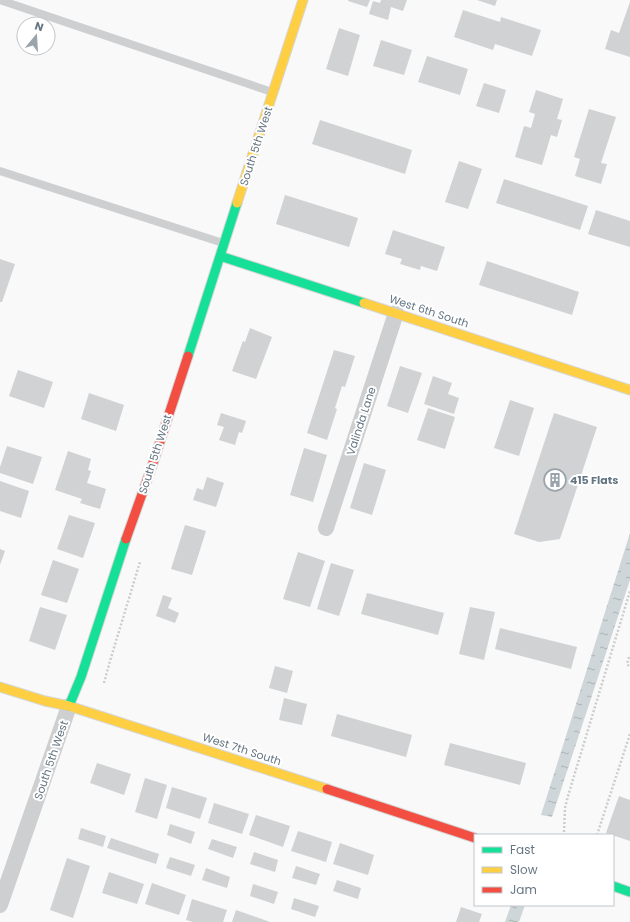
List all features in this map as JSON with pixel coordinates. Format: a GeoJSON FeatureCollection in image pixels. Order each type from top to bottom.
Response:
{"type":"FeatureCollection","features":[{"type":"Feature","properties":{"kind":"street","name":"South 5th West"},"geometry":{"type":"LineString","coordinates":[[0,905],[69,706],[81,677],[120,557],[152,466],[303,0]]}},
{"type":"Feature","properties":{"kind":"street","name":"West 6th South"},"geometry":{"type":"LineString","coordinates":[[220,256],[630,390]]}},
{"type":"Feature","properties":{"kind":"street","name":"Valinda Lane"},"geometry":{"type":"LineString","coordinates":[[326,528],[396,313]]}},
{"type":"Feature","properties":{"kind":"street","name":"West 7th South"},"geometry":{"type":"LineString","coordinates":[[0,687],[44,701],[69,706],[474,838]]}},
{"type":"Feature","properties":{"kind":"street"},"geometry":{"type":"LineString","coordinates":[[614,886],[630,892]]}},
{"type":"Feature","properties":{"kind":"lane"},"geometry":{"type":"LineString","coordinates":[[0,0],[273,92]]}},
{"type":"Feature","properties":{"kind":"lane"},"geometry":{"type":"LineString","coordinates":[[0,172],[224,243]]}},
{"type":"Feature","properties":{"kind":"path"},"geometry":{"type":"LineString","coordinates":[[104,683],[140,562]]}},
{"type":"Feature","properties":{"kind":"path"},"geometry":{"type":"LineString","coordinates":[[564,832],[565,808],[568,796],[630,590]]}},
{"type":"Feature","properties":{"kind":"path"},"geometry":{"type":"LineString","coordinates":[[629,657],[628,664],[630,667]]}},
{"type":"Feature","properties":{"kind":"path"},"geometry":{"type":"LineString","coordinates":[[597,834],[630,734]]}},
{"type":"Feature","properties":{"kind":"water"},"geometry":{"type":"Polygon","coordinates":[[[630,533],[630,580],[552,817],[541,815],[630,533]]]}},
{"type":"Feature","properties":{"kind":"water"},"geometry":{"type":"Polygon","coordinates":[[[511,906],[525,906],[519,922],[505,922],[511,906]]]}},
{"type":"Feature","properties":{"kind":"building"},"geometry":{"type":"Polygon","coordinates":[[[348,0],[370,0],[367,7],[348,0]]]}},
{"type":"Feature","properties":{"kind":"building"},"geometry":{"type":"Polygon","coordinates":[[[381,0],[407,0],[403,11],[391,7],[388,20],[369,14],[373,1],[380,3],[381,0]]]}},
{"type":"Feature","properties":{"kind":"building"},"geometry":{"type":"Polygon","coordinates":[[[477,0],[497,0],[495,6],[477,0]]]}},
{"type":"Feature","properties":{"kind":"building"},"geometry":{"type":"Polygon","coordinates":[[[630,2],[630,57],[605,49],[611,30],[619,33],[630,2]]]}},
{"type":"Feature","properties":{"kind":"building"},"geometry":{"type":"Polygon","coordinates":[[[463,10],[500,22],[501,17],[541,30],[532,56],[495,44],[493,50],[454,37],[463,10]]]}},
{"type":"Feature","properties":{"kind":"building"},"geometry":{"type":"Polygon","coordinates":[[[339,28],[360,35],[348,76],[326,69],[339,28]]]}},
{"type":"Feature","properties":{"kind":"building"},"geometry":{"type":"Polygon","coordinates":[[[381,40],[412,50],[404,75],[373,66],[381,40]]]}},
{"type":"Feature","properties":{"kind":"building"},"geometry":{"type":"Polygon","coordinates":[[[427,56],[468,69],[460,95],[418,82],[427,56]]]}},
{"type":"Feature","properties":{"kind":"building"},"geometry":{"type":"Polygon","coordinates":[[[484,83],[506,90],[499,113],[476,106],[484,83]]]}},
{"type":"Feature","properties":{"kind":"building"},"geometry":{"type":"Polygon","coordinates":[[[536,90],[563,99],[557,119],[562,120],[557,137],[551,135],[542,165],[515,157],[524,126],[531,128],[535,114],[529,112],[536,90]]]}},
{"type":"Feature","properties":{"kind":"building"},"geometry":{"type":"Polygon","coordinates":[[[589,109],[616,117],[601,163],[607,164],[601,184],[575,176],[580,159],[574,157],[589,109]]]}},
{"type":"Feature","properties":{"kind":"building"},"geometry":{"type":"Polygon","coordinates":[[[320,120],[412,150],[405,174],[312,144],[320,120]]]}},
{"type":"Feature","properties":{"kind":"building"},"geometry":{"type":"Polygon","coordinates":[[[459,161],[482,169],[468,209],[445,202],[459,161]]]}},
{"type":"Feature","properties":{"kind":"building"},"geometry":{"type":"Polygon","coordinates":[[[504,179],[588,206],[580,230],[496,203],[504,179]]]}},
{"type":"Feature","properties":{"kind":"building"},"geometry":{"type":"Polygon","coordinates":[[[285,195],[358,218],[349,247],[276,224],[285,195]]]}},
{"type":"Feature","properties":{"kind":"building"},"geometry":{"type":"Polygon","coordinates":[[[596,210],[630,221],[630,247],[588,234],[596,210]]]}},
{"type":"Feature","properties":{"kind":"building"},"geometry":{"type":"Polygon","coordinates":[[[393,230],[445,247],[437,271],[421,266],[420,270],[400,264],[402,259],[385,254],[393,230]]]}},
{"type":"Feature","properties":{"kind":"building"},"geometry":{"type":"Polygon","coordinates":[[[0,259],[15,264],[2,302],[0,302],[0,259]]]}},
{"type":"Feature","properties":{"kind":"building"},"geometry":{"type":"Polygon","coordinates":[[[487,261],[579,292],[572,315],[479,285],[487,261]]]}},
{"type":"Feature","properties":{"kind":"building"},"geometry":{"type":"Polygon","coordinates":[[[250,328],[272,337],[256,379],[232,371],[243,341],[245,342],[250,328]]]}},
{"type":"Feature","properties":{"kind":"building"},"geometry":{"type":"Polygon","coordinates":[[[334,350],[355,356],[345,387],[342,386],[335,408],[337,409],[327,440],[307,433],[334,350]]]}},
{"type":"Feature","properties":{"kind":"building"},"geometry":{"type":"Polygon","coordinates":[[[400,366],[422,373],[408,413],[387,406],[400,366]]]}},
{"type":"Feature","properties":{"kind":"building"},"geometry":{"type":"Polygon","coordinates":[[[18,370],[53,382],[44,408],[9,396],[18,370]]]}},
{"type":"Feature","properties":{"kind":"building"},"geometry":{"type":"Polygon","coordinates":[[[433,376],[452,383],[448,394],[459,398],[454,414],[424,404],[433,376]]]}},
{"type":"Feature","properties":{"kind":"building"},"geometry":{"type":"Polygon","coordinates":[[[89,393],[124,405],[116,431],[81,419],[89,393]]]}},
{"type":"Feature","properties":{"kind":"building"},"geometry":{"type":"Polygon","coordinates":[[[510,400],[534,408],[519,456],[494,448],[510,400]]]}},
{"type":"Feature","properties":{"kind":"building"},"geometry":{"type":"Polygon","coordinates":[[[428,408],[455,417],[445,449],[417,440],[428,408]]]}},
{"type":"Feature","properties":{"kind":"building"},"geometry":{"type":"Polygon","coordinates":[[[221,413],[246,421],[242,433],[239,432],[235,445],[219,440],[224,427],[217,425],[221,413]]]}},
{"type":"Feature","properties":{"kind":"building","name":"415 Flats"},"geometry":{"type":"Polygon","coordinates":[[[554,413],[597,427],[560,539],[539,542],[514,534],[554,413]]]}},
{"type":"Feature","properties":{"kind":"building"},"geometry":{"type":"Polygon","coordinates":[[[7,446],[42,457],[33,484],[0,473],[0,467],[7,446]]]}},
{"type":"Feature","properties":{"kind":"building"},"geometry":{"type":"Polygon","coordinates":[[[304,448],[327,455],[313,502],[290,495],[304,448]]]}},
{"type":"Feature","properties":{"kind":"building"},"geometry":{"type":"Polygon","coordinates":[[[68,451],[91,459],[88,470],[91,471],[87,483],[106,489],[100,509],[80,503],[82,499],[55,490],[68,451]]]}},
{"type":"Feature","properties":{"kind":"building"},"geometry":{"type":"Polygon","coordinates":[[[364,463],[386,470],[372,515],[350,508],[364,463]]]}},
{"type":"Feature","properties":{"kind":"building"},"geometry":{"type":"Polygon","coordinates":[[[207,477],[224,483],[216,507],[193,500],[197,488],[203,490],[207,477]]]}},
{"type":"Feature","properties":{"kind":"building"},"geometry":{"type":"Polygon","coordinates":[[[0,481],[29,491],[21,518],[0,511],[0,481]]]}},
{"type":"Feature","properties":{"kind":"building"},"geometry":{"type":"Polygon","coordinates":[[[69,515],[95,523],[83,558],[57,549],[69,515]]]}},
{"type":"Feature","properties":{"kind":"building"},"geometry":{"type":"Polygon","coordinates":[[[185,525],[206,531],[192,575],[171,569],[185,525]]]}},
{"type":"Feature","properties":{"kind":"building"},"geometry":{"type":"Polygon","coordinates":[[[0,549],[5,551],[0,565],[0,549]]]}},
{"type":"Feature","properties":{"kind":"building"},"geometry":{"type":"Polygon","coordinates":[[[298,552],[325,561],[310,607],[283,599],[298,552]]]}},
{"type":"Feature","properties":{"kind":"building"},"geometry":{"type":"Polygon","coordinates":[[[53,560],[79,569],[67,603],[41,595],[53,560]]]}},
{"type":"Feature","properties":{"kind":"building"},"geometry":{"type":"Polygon","coordinates":[[[331,563],[354,570],[339,616],[317,609],[331,563]]]}},
{"type":"Feature","properties":{"kind":"building"},"geometry":{"type":"Polygon","coordinates":[[[367,593],[444,613],[438,635],[361,614],[367,593]]]}},
{"type":"Feature","properties":{"kind":"building"},"geometry":{"type":"Polygon","coordinates":[[[163,595],[172,598],[168,608],[179,613],[175,623],[156,616],[163,595]]]}},
{"type":"Feature","properties":{"kind":"building"},"geometry":{"type":"Polygon","coordinates":[[[40,607],[67,615],[55,650],[29,641],[40,607]]]}},
{"type":"Feature","properties":{"kind":"building"},"geometry":{"type":"Polygon","coordinates":[[[470,607],[495,612],[484,660],[459,654],[470,607]]]}},
{"type":"Feature","properties":{"kind":"building"},"geometry":{"type":"Polygon","coordinates":[[[500,628],[577,647],[571,669],[495,649],[500,628]]]}},
{"type":"Feature","properties":{"kind":"building"},"geometry":{"type":"Polygon","coordinates":[[[275,666],[293,671],[287,693],[269,688],[275,666]]]}},
{"type":"Feature","properties":{"kind":"building"},"geometry":{"type":"Polygon","coordinates":[[[284,698],[307,704],[302,725],[279,720],[284,698]]]}},
{"type":"Feature","properties":{"kind":"building"},"geometry":{"type":"Polygon","coordinates":[[[337,714],[412,735],[406,757],[331,736],[337,714]]]}},
{"type":"Feature","properties":{"kind":"building"},"geometry":{"type":"Polygon","coordinates":[[[450,743],[526,763],[520,785],[444,765],[450,743]]]}},
{"type":"Feature","properties":{"kind":"building"},"geometry":{"type":"Polygon","coordinates":[[[97,763],[131,774],[124,795],[90,783],[97,763]]]}},
{"type":"Feature","properties":{"kind":"building"},"geometry":{"type":"Polygon","coordinates":[[[145,778],[167,785],[157,819],[135,812],[145,778]]]}},
{"type":"Feature","properties":{"kind":"building"},"geometry":{"type":"Polygon","coordinates":[[[172,787],[207,798],[200,819],[166,808],[172,787]]]}},
{"type":"Feature","properties":{"kind":"building"},"geometry":{"type":"Polygon","coordinates":[[[619,796],[630,800],[630,841],[614,836],[614,834],[606,833],[619,796]]]}},
{"type":"Feature","properties":{"kind":"building"},"geometry":{"type":"Polygon","coordinates":[[[214,803],[249,814],[242,834],[208,823],[214,803]]]}},
{"type":"Feature","properties":{"kind":"building"},"geometry":{"type":"Polygon","coordinates":[[[256,815],[290,826],[283,847],[249,835],[256,815]]]}},
{"type":"Feature","properties":{"kind":"building"},"geometry":{"type":"Polygon","coordinates":[[[170,824],[195,832],[191,844],[167,835],[170,824]]]}},
{"type":"Feature","properties":{"kind":"building"},"geometry":{"type":"Polygon","coordinates":[[[81,828],[106,836],[103,847],[78,839],[81,828]]]}},
{"type":"Feature","properties":{"kind":"building"},"geometry":{"type":"Polygon","coordinates":[[[298,831],[332,842],[326,862],[291,851],[298,831]]]}},
{"type":"Feature","properties":{"kind":"building"},"geometry":{"type":"Polygon","coordinates":[[[111,838],[159,854],[156,864],[107,848],[111,838]]]}},
{"type":"Feature","properties":{"kind":"building"},"geometry":{"type":"Polygon","coordinates":[[[212,839],[237,847],[233,858],[208,849],[212,839]]]}},
{"type":"Feature","properties":{"kind":"building"},"geometry":{"type":"Polygon","coordinates":[[[340,843],[374,855],[368,875],[333,864],[340,843]]]}},
{"type":"Feature","properties":{"kind":"building"},"geometry":{"type":"Polygon","coordinates":[[[254,852],[278,860],[275,872],[250,864],[254,852]]]}},
{"type":"Feature","properties":{"kind":"building"},"geometry":{"type":"Polygon","coordinates":[[[170,857],[195,865],[191,876],[166,868],[170,857]]]}},
{"type":"Feature","properties":{"kind":"building"},"geometry":{"type":"Polygon","coordinates":[[[67,858],[90,866],[73,918],[50,910],[67,858]]]}},
{"type":"Feature","properties":{"kind":"building"},"geometry":{"type":"Polygon","coordinates":[[[296,866],[320,874],[316,885],[292,878],[296,866]]]}},
{"type":"Feature","properties":{"kind":"building"},"geometry":{"type":"Polygon","coordinates":[[[206,868],[230,877],[227,888],[202,880],[206,868]]]}},
{"type":"Feature","properties":{"kind":"building"},"geometry":{"type":"Polygon","coordinates":[[[109,872],[144,884],[137,904],[102,893],[109,872]]]}},
{"type":"Feature","properties":{"kind":"building"},"geometry":{"type":"Polygon","coordinates":[[[337,880],[361,888],[358,899],[333,891],[337,880]]]}},
{"type":"Feature","properties":{"kind":"building"},"geometry":{"type":"Polygon","coordinates":[[[152,883],[186,895],[179,915],[145,904],[152,883]]]}},
{"type":"Feature","properties":{"kind":"building"},"geometry":{"type":"Polygon","coordinates":[[[253,884],[278,892],[274,904],[250,896],[253,884]]]}},
{"type":"Feature","properties":{"kind":"building"},"geometry":{"type":"Polygon","coordinates":[[[294,898],[319,906],[315,917],[291,909],[294,898]]]}},
{"type":"Feature","properties":{"kind":"building"},"geometry":{"type":"Polygon","coordinates":[[[192,899],[227,910],[223,922],[193,922],[186,920],[192,899]]]}},
{"type":"Feature","properties":{"kind":"building"},"geometry":{"type":"Polygon","coordinates":[[[461,907],[482,914],[479,922],[456,922],[461,907]]]}},
{"type":"Feature","properties":{"kind":"building"},"geometry":{"type":"Polygon","coordinates":[[[236,910],[270,922],[232,922],[236,910]]]}},
{"type":"Feature","properties":{"kind":"traffic: fast"},"geometry":{"type":"LineString","coordinates":[[188,356],[237,203]]}},
{"type":"Feature","properties":{"kind":"traffic: fast"},"geometry":{"type":"LineString","coordinates":[[220,256],[364,303]]}},
{"type":"Feature","properties":{"kind":"traffic: fast"},"geometry":{"type":"LineString","coordinates":[[69,706],[81,677],[126,539]]}},
{"type":"Feature","properties":{"kind":"traffic: fast"},"geometry":{"type":"LineString","coordinates":[[614,886],[630,892]]}},
{"type":"Feature","properties":{"kind":"traffic: slow"},"geometry":{"type":"LineString","coordinates":[[237,203],[303,0]]}},
{"type":"Feature","properties":{"kind":"traffic: slow"},"geometry":{"type":"LineString","coordinates":[[364,303],[630,390]]}},
{"type":"Feature","properties":{"kind":"traffic: slow"},"geometry":{"type":"LineString","coordinates":[[0,687],[45,701],[69,706],[327,789]]}},
{"type":"Feature","properties":{"kind":"traffic: jam"},"geometry":{"type":"LineString","coordinates":[[126,539],[152,466],[188,356]]}},
{"type":"Feature","properties":{"kind":"traffic: jam"},"geometry":{"type":"LineString","coordinates":[[327,789],[474,838]]}},
{"type":"Feature","properties":{"kind":"place","name":"415 Flats"},"geometry":{"type":"Point","coordinates":[555,480]}}]}
